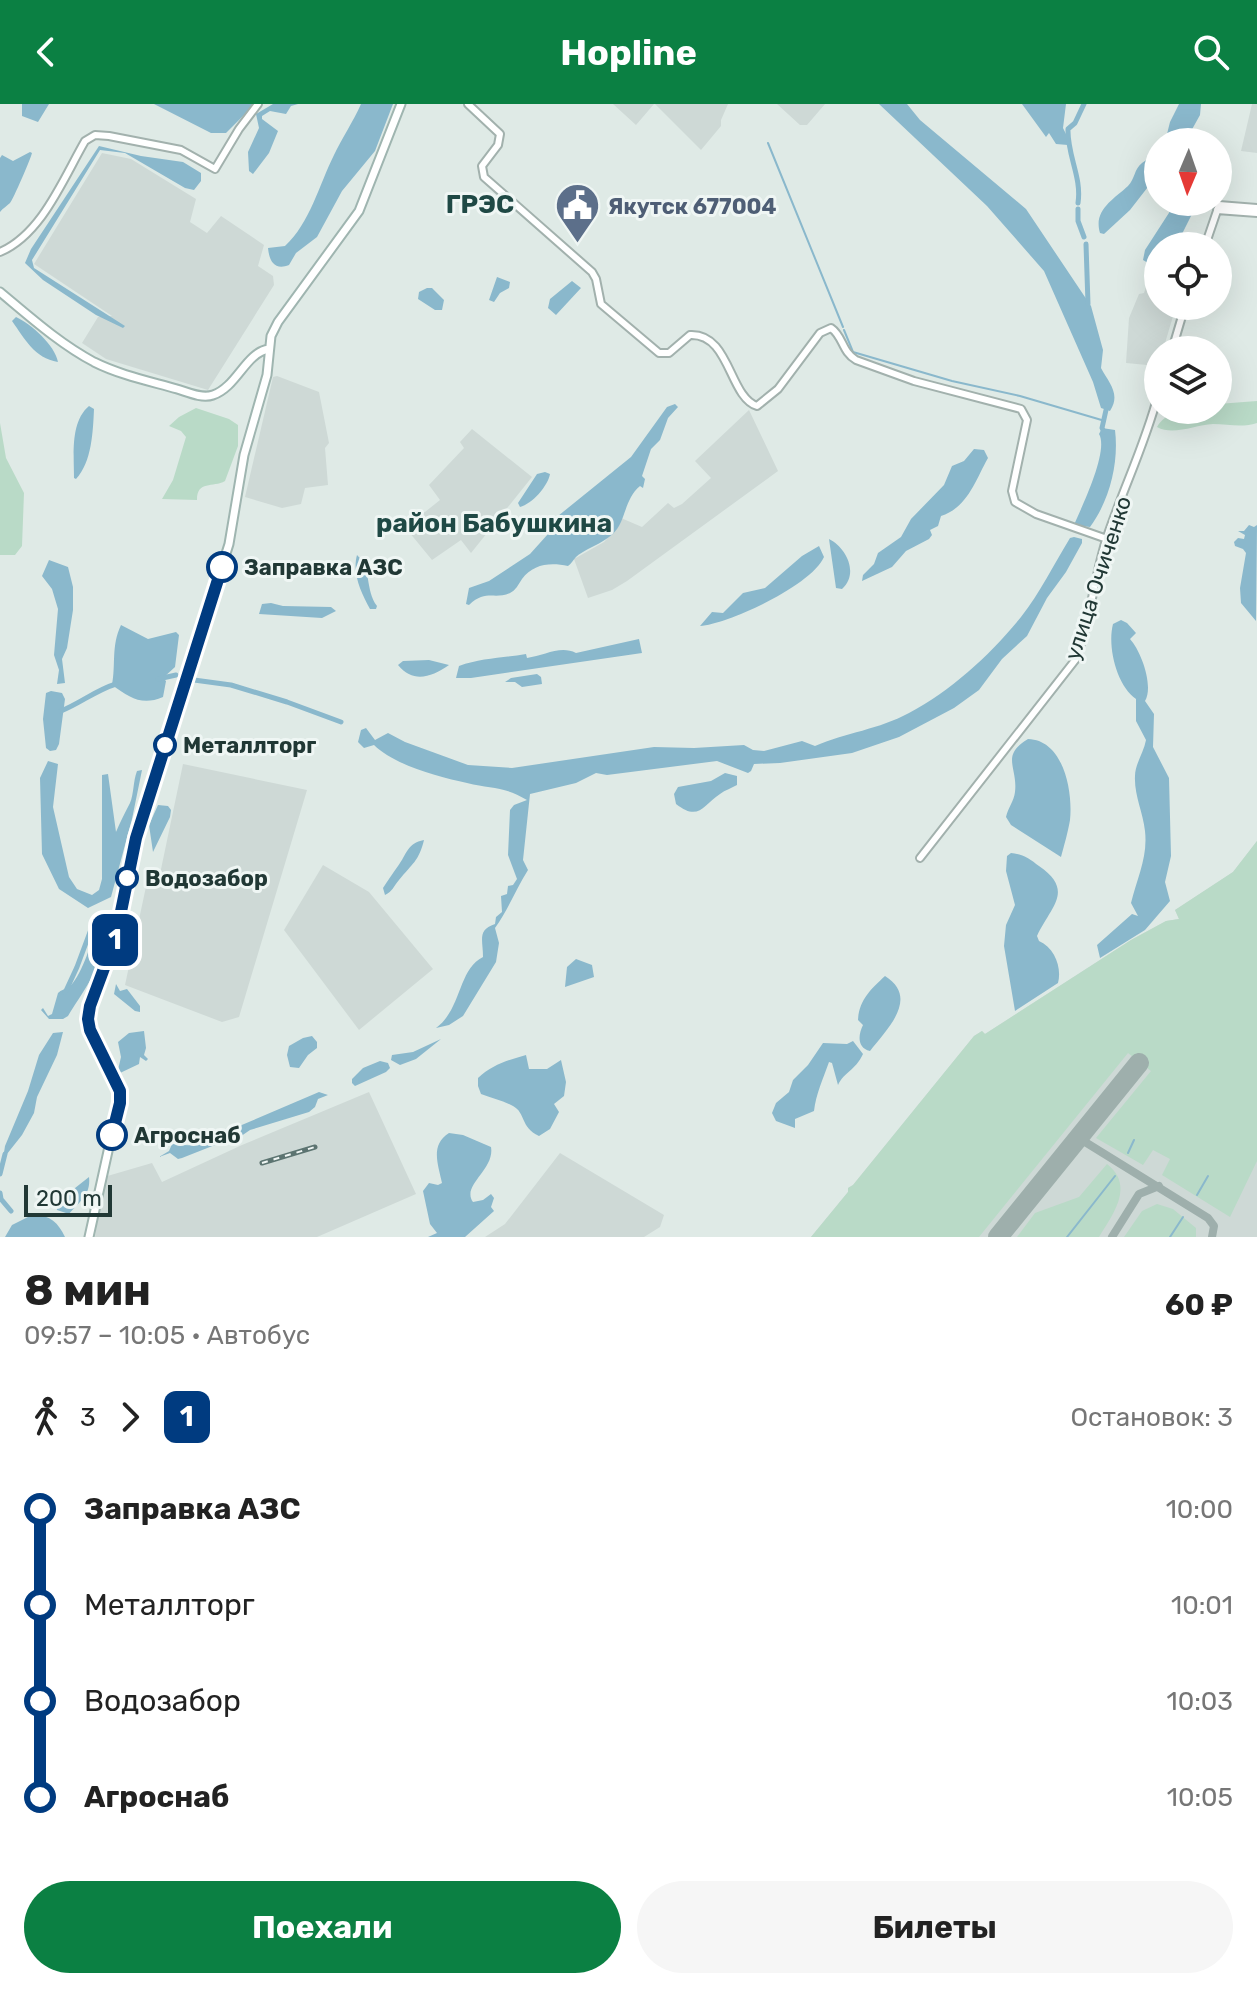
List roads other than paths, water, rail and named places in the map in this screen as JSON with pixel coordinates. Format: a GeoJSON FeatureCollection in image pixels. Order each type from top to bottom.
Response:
{"type":"FeatureCollection","features":[{"type":"Feature","properties":{"kind":"main road"},"geometry":{"type":"LineString","coordinates":[[89,1237],[120,1097],[116,1079],[90,1030],[90,1006],[116,936],[136,838],[229,544],[244,455],[267,375],[271,336],[359,211],[401,104]]}},
{"type":"Feature","properties":{"kind":"main road"},"geometry":{"type":"LineString","coordinates":[[0,292],[52,335],[95,362],[131,377],[203,396],[221,391],[257,353],[269,349]]}},
{"type":"Feature","properties":{"kind":"street"},"geometry":{"type":"LineString","coordinates":[[0,252],[22,240],[33,224],[46,214],[51,200],[90,137],[109,136],[181,150],[215,169],[258,104]]}},
{"type":"Feature","properties":{"kind":"street"},"geometry":{"type":"LineString","coordinates":[[468,104],[497,129],[500,137],[482,166],[484,177],[596,279],[601,304],[663,355],[672,352],[690,335],[704,337],[717,349],[747,399],[757,406],[778,389],[820,333],[831,328],[838,334],[848,355],[856,360],[914,381],[1021,409],[1027,420],[1012,491],[1015,502],[1036,514],[1107,539]]}},
{"type":"Feature","properties":{"kind":"street"},"geometry":{"type":"LineString","coordinates":[[1210,232],[1218,207],[1257,211]]}},
{"type":"Feature","properties":{"kind":"street","name":"улица Очиченко"},"geometry":{"type":"LineString","coordinates":[[920,858],[1076,659],[1107,539],[1150,424]]}},
{"type":"Feature","properties":{"kind":"water"},"geometry":{"type":"Polygon","coordinates":[[[22,104],[49,104],[38,122],[22,116],[22,104]]]}},
{"type":"Feature","properties":{"kind":"water"},"geometry":{"type":"Polygon","coordinates":[[[154,104],[255,104],[226,133],[211,133],[154,104]]]}},
{"type":"Feature","properties":{"kind":"water"},"geometry":{"type":"Polygon","coordinates":[[[273,104],[298,104],[291,106],[286,114],[270,111],[262,116],[278,131],[269,153],[253,174],[249,171],[248,152],[259,128],[256,114],[273,104]]]}},
{"type":"Feature","properties":{"kind":"water"},"geometry":{"type":"Polygon","coordinates":[[[361,104],[393,104],[375,151],[342,191],[317,237],[296,253],[289,265],[276,265],[268,248],[285,246],[294,237],[361,104]]]}},
{"type":"Feature","properties":{"kind":"water"},"geometry":{"type":"Polygon","coordinates":[[[879,104],[907,104],[920,120],[1026,209],[1091,306],[1103,350],[1101,368],[1114,394],[1110,411],[1101,408],[1093,382],[1044,271],[987,206],[879,104]]]}},
{"type":"Feature","properties":{"kind":"water"},"geometry":{"type":"Polygon","coordinates":[[[1022,104],[1066,104],[1063,128],[1068,145],[1056,144],[1049,133],[1046,137],[1022,104]]]}},
{"type":"Feature","properties":{"kind":"water"},"geometry":{"type":"Polygon","coordinates":[[[1179,104],[1201,104],[1200,115],[1193,128],[1168,128],[1179,104]]]}},
{"type":"Feature","properties":{"kind":"water"},"geometry":{"type":"Polygon","coordinates":[[[99,146],[183,162],[201,173],[201,181],[194,190],[185,188],[125,153],[100,150],[32,260],[34,268],[125,326],[123,328],[96,315],[43,280],[25,263],[31,249],[99,146]]]}},
{"type":"Feature","properties":{"kind":"water"},"geometry":{"type":"Polygon","coordinates":[[[30,152],[15,195],[0,212],[0,158],[2,155],[13,161],[30,152]]]}},
{"type":"Feature","properties":{"kind":"water"},"geometry":{"type":"Polygon","coordinates":[[[1144,162],[1144,192],[1130,210],[1104,234],[1100,233],[1102,211],[1130,183],[1139,165],[1144,162]]]}},
{"type":"Feature","properties":{"kind":"water"},"geometry":{"type":"Polygon","coordinates":[[[1167,216],[1191,216],[1183,232],[1157,232],[1167,216]]]}},
{"type":"Feature","properties":{"kind":"water"},"geometry":{"type":"Polygon","coordinates":[[[497,277],[510,282],[509,288],[500,293],[494,302],[489,300],[497,277]]]}},
{"type":"Feature","properties":{"kind":"water"},"geometry":{"type":"Polygon","coordinates":[[[572,281],[581,288],[556,315],[548,308],[550,299],[572,281]]]}},
{"type":"Feature","properties":{"kind":"water"},"geometry":{"type":"Polygon","coordinates":[[[432,288],[444,300],[442,310],[435,310],[418,299],[419,292],[432,288]]]}},
{"type":"Feature","properties":{"kind":"water"},"geometry":{"type":"Polygon","coordinates":[[[16,317],[42,336],[58,362],[31,347],[12,321],[16,317]]]}},
{"type":"Feature","properties":{"kind":"water"},"geometry":{"type":"Polygon","coordinates":[[[675,404],[678,407],[668,418],[660,440],[651,449],[642,476],[645,479],[643,488],[640,486],[632,495],[615,532],[581,553],[568,566],[548,564],[537,567],[526,574],[510,593],[480,597],[466,604],[469,588],[489,581],[530,554],[557,524],[558,516],[631,457],[667,407],[675,404]]]}},
{"type":"Feature","properties":{"kind":"water"},"geometry":{"type":"Polygon","coordinates":[[[89,406],[94,409],[91,446],[76,479],[74,439],[79,421],[89,406]]]}},
{"type":"Feature","properties":{"kind":"water"},"geometry":{"type":"Polygon","coordinates":[[[1102,428],[1115,430],[1116,455],[1112,480],[1103,505],[1090,527],[1074,525],[1098,465],[1102,428]]]}},
{"type":"Feature","properties":{"kind":"water"},"geometry":{"type":"Polygon","coordinates":[[[974,449],[984,450],[988,458],[964,500],[941,516],[938,526],[930,530],[932,535],[929,539],[906,551],[892,567],[862,581],[878,553],[901,537],[911,519],[944,485],[952,466],[964,461],[974,449]]]}},
{"type":"Feature","properties":{"kind":"water"},"geometry":{"type":"Polygon","coordinates":[[[537,474],[550,474],[543,489],[520,507],[518,503],[537,474]]]}},
{"type":"Feature","properties":{"kind":"water"},"geometry":{"type":"Polygon","coordinates":[[[1249,525],[1257,525],[1256,621],[1241,603],[1240,588],[1246,553],[1234,542],[1238,538],[1244,539],[1245,535],[1238,531],[1244,531],[1249,525]]]}},
{"type":"Feature","properties":{"kind":"water"},"geometry":{"type":"Polygon","coordinates":[[[1070,538],[1082,539],[1082,543],[1027,636],[1002,659],[979,690],[954,708],[899,737],[852,753],[754,764],[748,773],[717,761],[607,775],[596,773],[576,783],[530,794],[523,860],[528,870],[495,928],[499,943],[496,962],[463,1016],[449,1025],[436,1028],[451,1011],[469,970],[483,957],[483,933],[495,924],[496,917],[502,912],[501,896],[507,894],[508,886],[517,879],[508,855],[510,810],[527,800],[504,790],[418,769],[393,759],[374,745],[364,748],[358,742],[361,730],[366,728],[375,740],[388,733],[468,765],[512,768],[654,747],[744,745],[764,751],[802,741],[815,746],[898,718],[955,683],[1021,617],[1070,538]]]}},
{"type":"Feature","properties":{"kind":"water"},"geometry":{"type":"Polygon","coordinates":[[[829,539],[841,548],[849,562],[850,576],[842,589],[836,588],[829,539]]]}},
{"type":"Feature","properties":{"kind":"water"},"geometry":{"type":"Polygon","coordinates":[[[819,546],[824,557],[816,568],[787,591],[749,611],[700,626],[712,612],[723,613],[743,593],[765,588],[802,556],[819,546]]]}},
{"type":"Feature","properties":{"kind":"water"},"geometry":{"type":"Polygon","coordinates":[[[357,555],[365,567],[376,609],[370,609],[358,583],[357,555]]]}},
{"type":"Feature","properties":{"kind":"water"},"geometry":{"type":"Polygon","coordinates":[[[49,560],[68,567],[73,587],[73,610],[67,648],[62,659],[65,683],[57,684],[59,670],[54,655],[58,609],[52,589],[42,576],[49,560]]]}},
{"type":"Feature","properties":{"kind":"water"},"geometry":{"type":"Polygon","coordinates":[[[262,604],[331,607],[336,611],[322,618],[259,614],[262,604]]]}},
{"type":"Feature","properties":{"kind":"water"},"geometry":{"type":"Polygon","coordinates":[[[1121,620],[1136,633],[1130,639],[1142,660],[1147,678],[1145,701],[1154,714],[1153,747],[1169,778],[1171,856],[1165,882],[1170,901],[1145,930],[1100,958],[1097,945],[1132,914],[1138,916],[1131,903],[1146,841],[1135,776],[1146,740],[1136,721],[1136,699],[1119,676],[1111,644],[1113,624],[1121,620]]]}},
{"type":"Feature","properties":{"kind":"water"},"geometry":{"type":"Polygon","coordinates":[[[121,625],[148,639],[176,632],[179,635],[175,667],[163,678],[166,681],[163,697],[142,701],[112,685],[115,648],[121,625]]]}},
{"type":"Feature","properties":{"kind":"water"},"geometry":{"type":"Polygon","coordinates":[[[639,639],[642,653],[456,678],[459,666],[476,661],[526,654],[527,658],[558,651],[576,653],[639,639]]]}},
{"type":"Feature","properties":{"kind":"water"},"geometry":{"type":"Polygon","coordinates":[[[429,660],[449,665],[436,673],[416,677],[398,665],[403,661],[429,660]]]}},
{"type":"Feature","properties":{"kind":"water"},"geometry":{"type":"Polygon","coordinates":[[[537,674],[542,684],[522,687],[515,682],[505,682],[511,678],[537,674]]]}},
{"type":"Feature","properties":{"kind":"water"},"geometry":{"type":"Polygon","coordinates":[[[46,693],[62,693],[65,699],[59,744],[56,750],[50,751],[46,748],[43,719],[46,693]]]}},
{"type":"Feature","properties":{"kind":"water"},"geometry":{"type":"Polygon","coordinates":[[[1028,739],[1050,748],[1064,769],[1068,782],[1070,820],[1061,857],[1011,825],[1006,817],[1015,792],[1012,757],[1028,739]]]}},
{"type":"Feature","properties":{"kind":"water"},"geometry":{"type":"Polygon","coordinates":[[[48,761],[58,764],[53,807],[69,877],[77,889],[92,895],[99,890],[102,879],[102,775],[108,774],[116,832],[131,799],[137,771],[142,770],[111,897],[88,908],[59,889],[42,854],[40,778],[48,761]]]}},
{"type":"Feature","properties":{"kind":"water"},"geometry":{"type":"Polygon","coordinates":[[[725,773],[737,776],[737,785],[700,810],[690,812],[676,804],[674,794],[678,787],[711,781],[725,773]]]}},
{"type":"Feature","properties":{"kind":"water"},"geometry":{"type":"Polygon","coordinates":[[[158,805],[168,806],[171,810],[153,852],[149,825],[158,805]]]}},
{"type":"Feature","properties":{"kind":"water"},"geometry":{"type":"Polygon","coordinates":[[[424,840],[414,862],[385,895],[383,888],[408,850],[424,840]]]}},
{"type":"Feature","properties":{"kind":"water"},"geometry":{"type":"Polygon","coordinates":[[[1011,853],[1026,857],[1039,866],[1050,875],[1058,891],[1057,899],[1037,936],[1056,959],[1058,983],[1015,1011],[1004,946],[1006,925],[1015,905],[1006,871],[1007,856],[1011,853]]]}},
{"type":"Feature","properties":{"kind":"water"},"geometry":{"type":"Polygon","coordinates":[[[133,919],[133,943],[128,954],[119,961],[126,926],[133,919]]]}},
{"type":"Feature","properties":{"kind":"water"},"geometry":{"type":"Polygon","coordinates":[[[105,925],[106,946],[95,972],[68,1016],[49,1019],[41,1010],[43,1008],[48,1016],[52,1014],[58,993],[69,987],[78,976],[89,950],[93,928],[105,925]]]}},
{"type":"Feature","properties":{"kind":"water"},"geometry":{"type":"Polygon","coordinates":[[[576,959],[592,965],[594,977],[565,987],[567,967],[576,959]]]}},
{"type":"Feature","properties":{"kind":"water"},"geometry":{"type":"Polygon","coordinates":[[[885,976],[900,994],[900,1004],[897,1014],[870,1051],[861,1044],[863,1025],[858,1020],[859,1013],[867,995],[885,976]]]}},
{"type":"Feature","properties":{"kind":"water"},"geometry":{"type":"Polygon","coordinates":[[[116,984],[120,991],[127,989],[140,1006],[140,1012],[114,994],[116,984]]]}},
{"type":"Feature","properties":{"kind":"water"},"geometry":{"type":"Polygon","coordinates":[[[144,1031],[144,1055],[148,1059],[146,1061],[140,1057],[139,1064],[120,1073],[118,1042],[129,1033],[144,1031]]]}},
{"type":"Feature","properties":{"kind":"water"},"geometry":{"type":"Polygon","coordinates":[[[63,1032],[57,1055],[37,1097],[34,1113],[3,1159],[39,1055],[53,1033],[63,1032]]]}},
{"type":"Feature","properties":{"kind":"water"},"geometry":{"type":"Polygon","coordinates":[[[312,1036],[317,1048],[299,1068],[290,1067],[287,1055],[289,1046],[312,1036]]]}},
{"type":"Feature","properties":{"kind":"water"},"geometry":{"type":"Polygon","coordinates":[[[441,1039],[416,1059],[400,1065],[391,1060],[392,1055],[413,1052],[441,1039]]]}},
{"type":"Feature","properties":{"kind":"water"},"geometry":{"type":"Polygon","coordinates":[[[853,1041],[863,1054],[860,1060],[838,1085],[832,1063],[829,1062],[814,1111],[795,1119],[795,1128],[776,1121],[772,1113],[776,1103],[789,1092],[793,1080],[823,1043],[847,1044],[853,1041]]]}},
{"type":"Feature","properties":{"kind":"water"},"geometry":{"type":"Polygon","coordinates":[[[526,1055],[529,1069],[547,1069],[561,1060],[566,1082],[564,1096],[554,1104],[559,1112],[550,1129],[539,1136],[529,1128],[517,1109],[481,1094],[478,1086],[478,1078],[489,1070],[526,1055]]]}},
{"type":"Feature","properties":{"kind":"water"},"geometry":{"type":"Polygon","coordinates":[[[380,1061],[388,1063],[390,1068],[386,1072],[355,1086],[352,1083],[363,1068],[380,1061]]]}},
{"type":"Feature","properties":{"kind":"water"},"geometry":{"type":"Polygon","coordinates":[[[319,1092],[328,1095],[318,1099],[309,1112],[250,1130],[234,1141],[220,1143],[182,1158],[178,1159],[170,1153],[159,1157],[169,1151],[172,1144],[192,1145],[218,1136],[235,1136],[237,1127],[319,1092]]]}},
{"type":"Feature","properties":{"kind":"water"},"geometry":{"type":"Polygon","coordinates":[[[449,1133],[463,1135],[491,1147],[488,1163],[474,1183],[470,1196],[473,1202],[491,1194],[494,1211],[465,1237],[428,1237],[437,1233],[430,1224],[423,1191],[429,1183],[442,1183],[437,1149],[449,1133]]]}},
{"type":"Feature","properties":{"kind":"water"},"geometry":{"type":"Polygon","coordinates":[[[89,1177],[86,1193],[69,1214],[57,1210],[56,1203],[89,1177]]]}},
{"type":"Feature","properties":{"kind":"water"},"geometry":{"type":"Polygon","coordinates":[[[32,1215],[52,1220],[65,1237],[5,1237],[12,1225],[32,1215]]]}},
{"type":"Feature","properties":{"kind":"waterway"},"geometry":{"type":"LineString","coordinates":[[1078,203],[1078,184],[1068,129],[1075,123],[1084,104]]}},
{"type":"Feature","properties":{"kind":"waterway"},"geometry":{"type":"LineString","coordinates":[[768,143],[843,327]]}},
{"type":"Feature","properties":{"kind":"waterway"},"geometry":{"type":"LineString","coordinates":[[1078,209],[1078,221],[1084,237]]}},
{"type":"Feature","properties":{"kind":"waterway"},"geometry":{"type":"LineString","coordinates":[[1086,244],[1088,304]]}},
{"type":"Feature","properties":{"kind":"waterway"},"geometry":{"type":"LineString","coordinates":[[844,330],[853,352],[1105,421]]}},
{"type":"Feature","properties":{"kind":"waterway"},"geometry":{"type":"LineString","coordinates":[[1104,432],[1106,410]]}},
{"type":"Feature","properties":{"kind":"waterway"},"geometry":{"type":"LineString","coordinates":[[158,679],[176,675]]}},
{"type":"Feature","properties":{"kind":"waterway"},"geometry":{"type":"LineString","coordinates":[[194,680],[231,685],[341,722]]}},
{"type":"Feature","properties":{"kind":"waterway"},"geometry":{"type":"LineString","coordinates":[[61,711],[116,684]]}},
{"type":"Feature","properties":{"kind":"waterway"},"geometry":{"type":"LineString","coordinates":[[65,993],[93,924]]}},
{"type":"Feature","properties":{"kind":"waterway"},"geometry":{"type":"LineString","coordinates":[[1128,1153],[1134,1140]]}},
{"type":"Feature","properties":{"kind":"waterway"},"geometry":{"type":"LineString","coordinates":[[0,1174],[5,1154]]}},
{"type":"Feature","properties":{"kind":"waterway"},"geometry":{"type":"LineString","coordinates":[[1067,1237],[1115,1176]]}},
{"type":"Feature","properties":{"kind":"waterway"},"geometry":{"type":"LineString","coordinates":[[1197,1195],[1208,1176]]}},
{"type":"Feature","properties":{"kind":"waterway"},"geometry":{"type":"LineString","coordinates":[[0,1193],[11,1211]]}},
{"type":"Feature","properties":{"kind":"waterway"},"geometry":{"type":"LineString","coordinates":[[1170,1237],[1183,1217]]}},
{"type":"Feature","properties":{"kind":"railway"},"geometry":{"type":"LineString","coordinates":[[262,1163],[315,1147]]}},
{"type":"Feature","properties":{"kind":"place","name":"Якутск 677004"},"geometry":{"type":"Point","coordinates":[577,245]}},
{"type":"Feature","properties":{"kind":"place","name":"Заправка АЗС"},"geometry":{"type":"Point","coordinates":[222,567]}},
{"type":"Feature","properties":{"kind":"place","name":"Металлторг"},"geometry":{"type":"Point","coordinates":[165,745]}},
{"type":"Feature","properties":{"kind":"place","name":"Водозабор"},"geometry":{"type":"Point","coordinates":[127,878]}},
{"type":"Feature","properties":{"kind":"place","name":"Агроснаб"},"geometry":{"type":"Point","coordinates":[112,1135]}},
{"type":"Feature","properties":{"kind":"district","name":"ГРЭС"},"geometry":{"type":"Point","coordinates":[480,204]}},
{"type":"Feature","properties":{"kind":"district","name":"район Бабушкина"},"geometry":{"type":"Point","coordinates":[494,523]}}]}
